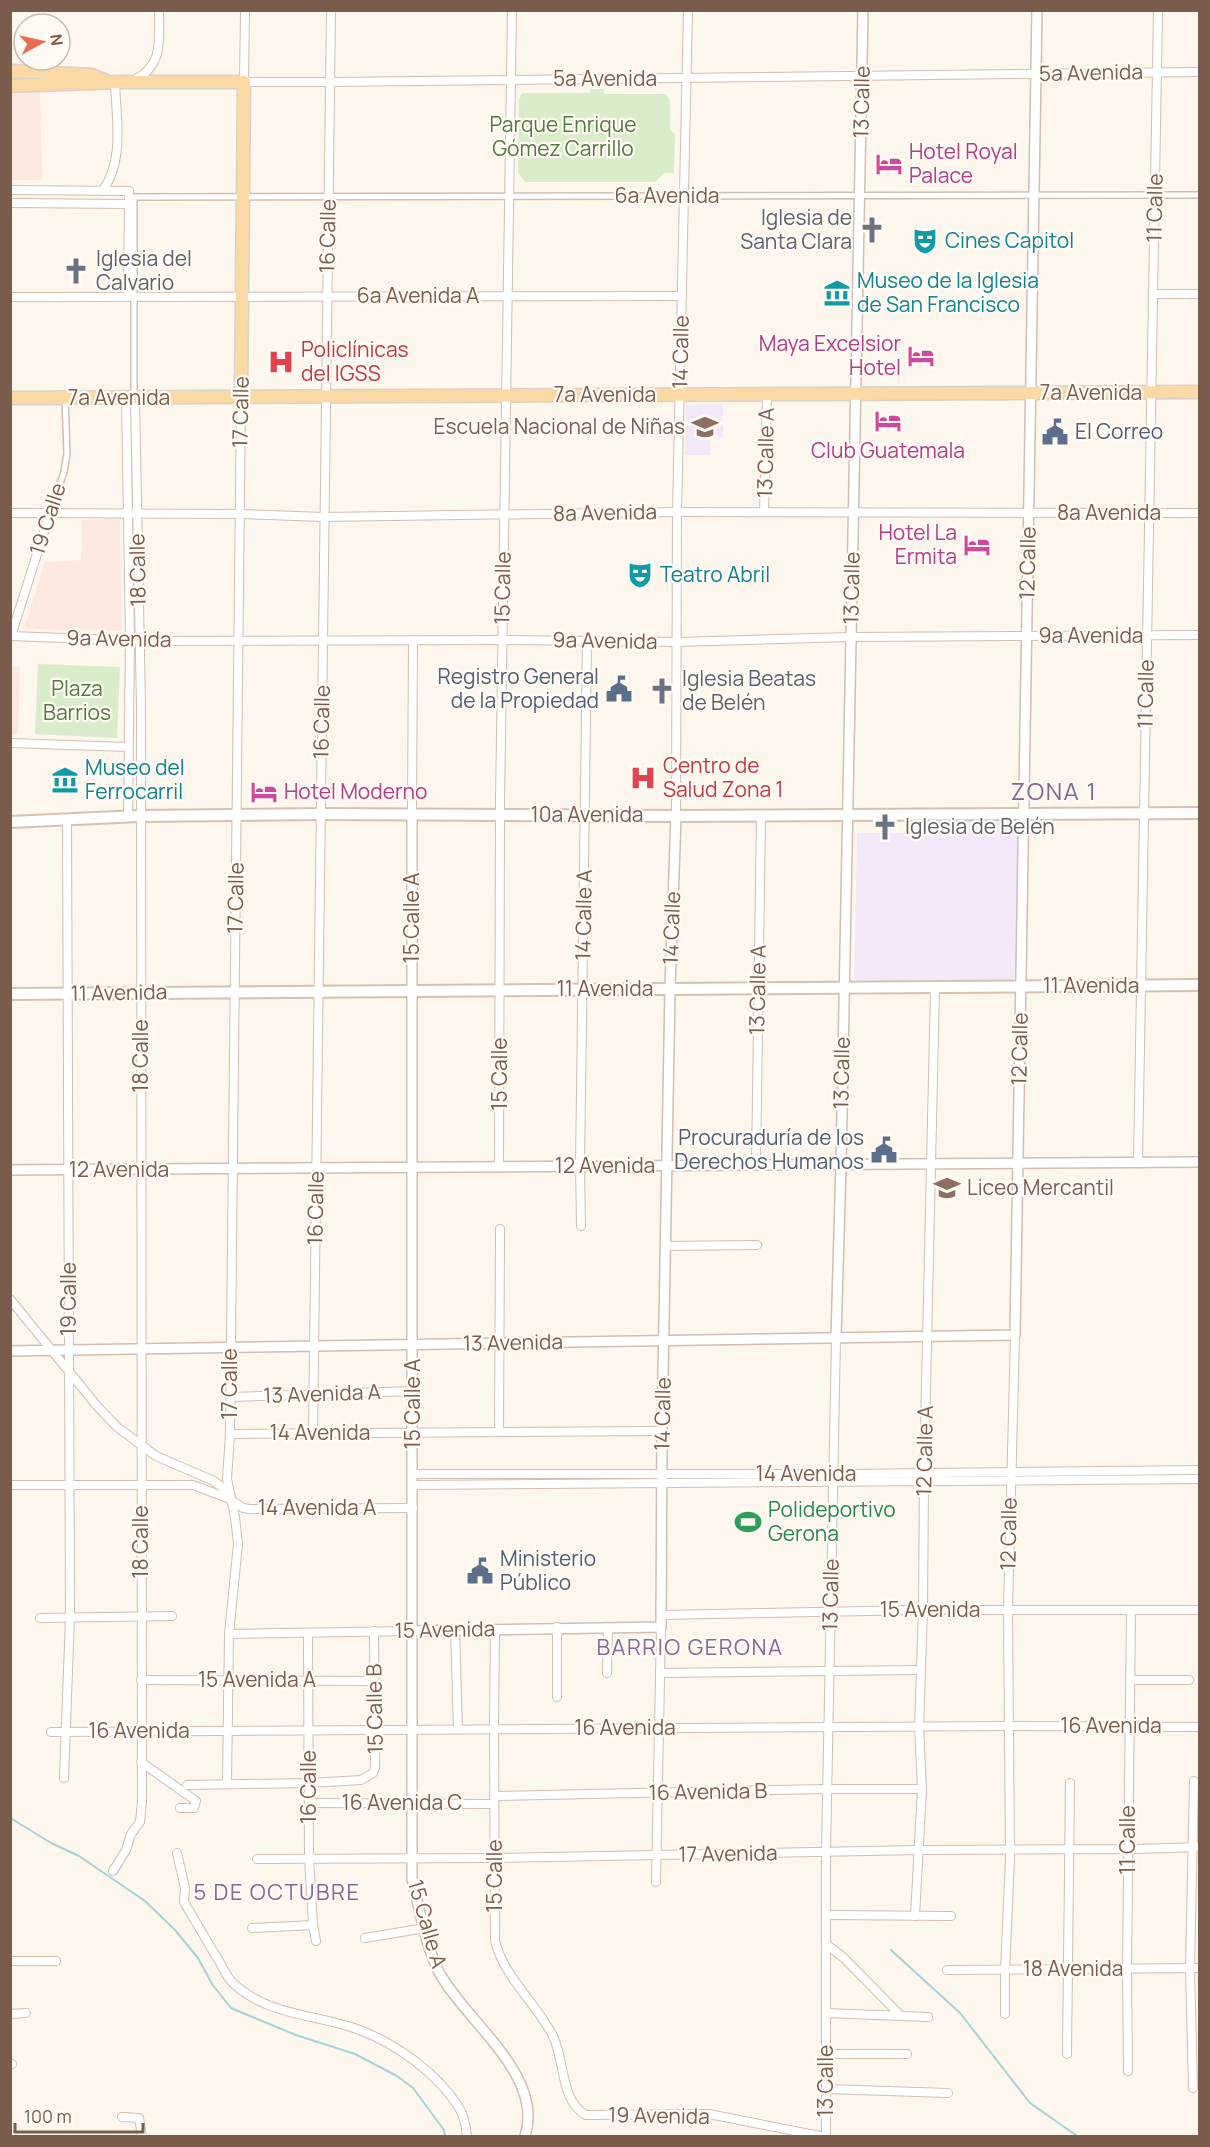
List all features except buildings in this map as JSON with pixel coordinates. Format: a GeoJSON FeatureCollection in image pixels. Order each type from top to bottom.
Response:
{"type":"FeatureCollection","features":[{"type":"Feature","properties":{"kind":"main road"},"geometry":{"type":"LineString","coordinates":[[10,71],[92,75],[112,83]]}},
{"type":"Feature","properties":{"kind":"main road","name":"5a Avenida"},"geometry":{"type":"LineString","coordinates":[[10,86],[130,82],[244,82]]}},
{"type":"Feature","properties":{"kind":"main road","name":"17 Calle"},"geometry":{"type":"LineString","coordinates":[[241,398],[244,82]]}},
{"type":"Feature","properties":{"kind":"main road","name":"7a Avenida"},"geometry":{"type":"LineString","coordinates":[[10,398],[1200,392]]}},
{"type":"Feature","properties":{"kind":"main road","name":"10a Avenida"},"geometry":{"type":"LineString","coordinates":[[10,822],[128,816],[412,813],[676,816],[1200,813]]}},
{"type":"Feature","properties":{"kind":"main road","name":"11 Avenida"},"geometry":{"type":"LineString","coordinates":[[10,994],[1200,985]]}},
{"type":"Feature","properties":{"kind":"street"},"geometry":{"type":"LineString","coordinates":[[130,82],[152,68],[157,57],[159,10]]}},
{"type":"Feature","properties":{"kind":"street","name":"17 Calle"},"geometry":{"type":"LineString","coordinates":[[244,82],[245,10]]}},
{"type":"Feature","properties":{"kind":"street","name":"16 Calle"},"geometry":{"type":"LineString","coordinates":[[313,1433],[331,10]]}},
{"type":"Feature","properties":{"kind":"street","name":"15 Calle"},"geometry":{"type":"LineString","coordinates":[[499,1166],[500,815],[512,10]]}},
{"type":"Feature","properties":{"kind":"street","name":"14 Calle"},"geometry":{"type":"LineString","coordinates":[[656,1882],[670,989],[676,816],[677,512],[688,10]]}},
{"type":"Feature","properties":{"kind":"street","name":"13 Calle"},"geometry":{"type":"LineString","coordinates":[[826,2136],[825,1944],[830,1611],[861,195],[863,10]]}},
{"type":"Feature","properties":{"kind":"street","name":"12 Calle"},"geometry":{"type":"LineString","coordinates":[[1005,2014],[1010,1850],[1008,1610],[1010,1476],[1015,1335],[1037,10]]}},
{"type":"Feature","properties":{"kind":"street","name":"11 Calle"},"geometry":{"type":"LineString","coordinates":[[1138,1162],[1158,10]]}},
{"type":"Feature","properties":{"kind":"street","name":"5a Avenida"},"geometry":{"type":"LineString","coordinates":[[244,82],[1200,72]]}},
{"type":"Feature","properties":{"kind":"street"},"geometry":{"type":"LineString","coordinates":[[102,191],[110,180],[115,165],[112,83]]}},
{"type":"Feature","properties":{"kind":"street","name":"6a Avenida"},"geometry":{"type":"LineString","coordinates":[[10,190],[102,191],[130,197]]}},
{"type":"Feature","properties":{"kind":"street","name":"6a Avenida"},"geometry":{"type":"LineString","coordinates":[[10,203],[130,197],[1200,195]]}},
{"type":"Feature","properties":{"kind":"street","name":"18 Calle"},"geometry":{"type":"LineString","coordinates":[[128,816],[130,640],[127,514],[131,297],[130,197]]}},
{"type":"Feature","properties":{"kind":"street"},"geometry":{"type":"LineString","coordinates":[[1154,294],[1200,294]]}},
{"type":"Feature","properties":{"kind":"street","name":"6a Avenida A"},"geometry":{"type":"LineString","coordinates":[[10,297],[682,296]]}},
{"type":"Feature","properties":{"kind":"street","name":"13 Calle A"},"geometry":{"type":"LineString","coordinates":[[764,512],[767,395]]}},
{"type":"Feature","properties":{"kind":"street","name":"19 Calle"},"geometry":{"type":"LineString","coordinates":[[11,636],[64,472],[67,453],[65,398]]}},
{"type":"Feature","properties":{"kind":"street","name":"18 Calle"},"geometry":{"type":"LineString","coordinates":[[113,1871],[126,1850],[131,1834],[140,1822],[142,1802],[139,641],[137,514],[130,398]]}},
{"type":"Feature","properties":{"kind":"street","name":"17 Calle"},"geometry":{"type":"LineString","coordinates":[[227,1783],[229,1634],[238,1544],[227,1479],[230,1434],[231,1169],[241,398]]}},
{"type":"Feature","properties":{"kind":"street","name":"8a Avenida"},"geometry":{"type":"LineString","coordinates":[[10,513],[240,514],[324,517],[677,512],[1200,513]]}},
{"type":"Feature","properties":{"kind":"street","name":"9a Avenida"},"geometry":{"type":"LineString","coordinates":[[11,636],[139,641],[677,642],[851,637],[1200,635]]}},
{"type":"Feature","properties":{"kind":"street","name":"15 Calle A"},"geometry":{"type":"LineString","coordinates":[[413,640],[412,1880],[425,1928],[444,1981],[496,2047],[523,2087],[529,2113],[525,2136]]}},
{"type":"Feature","properties":{"kind":"street","name":"14 Calle A"},"geometry":{"type":"LineString","coordinates":[[581,1226],[587,641]]}},
{"type":"Feature","properties":{"kind":"street"},"geometry":{"type":"LineString","coordinates":[[10,743],[128,747]]}},
{"type":"Feature","properties":{"kind":"street","name":"13 Calle A"},"geometry":{"type":"LineString","coordinates":[[756,1165],[761,815]]}},
{"type":"Feature","properties":{"kind":"street","name":"19 Calle"},"geometry":{"type":"LineString","coordinates":[[64,1778],[70,1617],[67,819]]}},
{"type":"Feature","properties":{"kind":"street","name":"12 Calle A"},"geometry":{"type":"LineString","coordinates":[[915,1916],[922,1789],[919,1727],[935,987]]}},
{"type":"Feature","properties":{"kind":"street","name":"12 Avenida"},"geometry":{"type":"LineString","coordinates":[[10,1170],[1200,1162]]}},
{"type":"Feature","properties":{"kind":"street"},"geometry":{"type":"LineString","coordinates":[[499,1432],[500,1230]]}},
{"type":"Feature","properties":{"kind":"street"},"geometry":{"type":"LineString","coordinates":[[666,1246],[757,1245]]}},
{"type":"Feature","properties":{"kind":"street"},"geometry":{"type":"LineString","coordinates":[[10,1299],[117,1427],[141,1447],[173,1465],[214,1482],[223,1488],[231,1500]]}},
{"type":"Feature","properties":{"kind":"street","name":"13 Avenida"},"geometry":{"type":"LineString","coordinates":[[10,1351],[1015,1335]]}},
{"type":"Feature","properties":{"kind":"street","name":"13 Avenida A"},"geometry":{"type":"LineString","coordinates":[[230,1397],[413,1391]]}},
{"type":"Feature","properties":{"kind":"street","name":"14 Avenida"},"geometry":{"type":"LineString","coordinates":[[230,1434],[662,1431]]}},
{"type":"Feature","properties":{"kind":"street","name":"14 Avenida"},"geometry":{"type":"LineString","coordinates":[[413,1474],[833,1478],[1010,1476],[1200,1470]]}},
{"type":"Feature","properties":{"kind":"street","name":"14 Avenida"},"geometry":{"type":"LineString","coordinates":[[1010,1476],[1200,1479]]}},
{"type":"Feature","properties":{"kind":"street","name":"14 Avenida"},"geometry":{"type":"LineString","coordinates":[[413,1485],[663,1478]]}},
{"type":"Feature","properties":{"kind":"street","name":"14 Avenida A"},"geometry":{"type":"LineString","coordinates":[[10,1485],[193,1485],[250,1509],[413,1508]]}},
{"type":"Feature","properties":{"kind":"street","name":"15 Avenida"},"geometry":{"type":"LineString","coordinates":[[661,1614],[923,1610],[1200,1610]]}},
{"type":"Feature","properties":{"kind":"street","name":"11 Calle"},"geometry":{"type":"LineString","coordinates":[[1128,2071],[1131,1610]]}},
{"type":"Feature","properties":{"kind":"street"},"geometry":{"type":"LineString","coordinates":[[40,1618],[172,1616]]}},
{"type":"Feature","properties":{"kind":"street"},"geometry":{"type":"LineString","coordinates":[[557,1627],[557,1697]]}},
{"type":"Feature","properties":{"kind":"street","name":"15 Avenida"},"geometry":{"type":"LineString","coordinates":[[229,1634],[661,1627]]}},
{"type":"Feature","properties":{"kind":"street"},"geometry":{"type":"LineString","coordinates":[[608,1628],[608,1673]]}},
{"type":"Feature","properties":{"kind":"street","name":"15 Calle"},"geometry":{"type":"LineString","coordinates":[[495,1629],[495,1940],[501,1959],[553,2036],[572,2104]]}},
{"type":"Feature","properties":{"kind":"street"},"geometry":{"type":"LineString","coordinates":[[455,1630],[458,1729]]}},
{"type":"Feature","properties":{"kind":"street","name":"15 Calle B"},"geometry":{"type":"LineString","coordinates":[[309,1783],[361,1780],[373,1773],[375,1768],[374,1631]]}},
{"type":"Feature","properties":{"kind":"street","name":"16 Calle"},"geometry":{"type":"LineString","coordinates":[[308,1633],[309,1858],[316,1941]]}},
{"type":"Feature","properties":{"kind":"street"},"geometry":{"type":"LineString","coordinates":[[660,1673],[920,1670]]}},
{"type":"Feature","properties":{"kind":"street","name":"15 Avenida A"},"geometry":{"type":"LineString","coordinates":[[141,1680],[374,1681]]}},
{"type":"Feature","properties":{"kind":"street"},"geometry":{"type":"LineString","coordinates":[[1130,1680],[1189,1680]]}},
{"type":"Feature","properties":{"kind":"street","name":"16 Avenida"},"geometry":{"type":"LineString","coordinates":[[51,1732],[1009,1726],[1200,1727]]}},
{"type":"Feature","properties":{"kind":"street"},"geometry":{"type":"LineString","coordinates":[[141,1762],[196,1801],[194,1808],[180,1808]]}},
{"type":"Feature","properties":{"kind":"street"},"geometry":{"type":"LineString","coordinates":[[1193,2088],[1190,1968],[1196,1847],[1194,1781]]}},
{"type":"Feature","properties":{"kind":"street"},"geometry":{"type":"LineString","coordinates":[[188,1785],[309,1783]]}},
{"type":"Feature","properties":{"kind":"street"},"geometry":{"type":"LineString","coordinates":[[1067,2054],[1070,1783]]}},
{"type":"Feature","properties":{"kind":"street","name":"16 Avenida B"},"geometry":{"type":"LineString","coordinates":[[494,1800],[658,1793],[922,1789]]}},
{"type":"Feature","properties":{"kind":"street","name":"16 Avenida C"},"geometry":{"type":"LineString","coordinates":[[309,1803],[494,1800]]}},
{"type":"Feature","properties":{"kind":"street","name":"17 Avenida"},"geometry":{"type":"LineString","coordinates":[[257,1859],[495,1858],[826,1851],[1196,1847]]}},
{"type":"Feature","properties":{"kind":"street"},"geometry":{"type":"LineString","coordinates":[[177,1853],[183,1879],[184,1902],[232,1983],[258,2001],[294,2015],[357,2029],[408,2057],[436,2078],[459,2107],[467,2136]]}},
{"type":"Feature","properties":{"kind":"street"},"geometry":{"type":"LineString","coordinates":[[826,1915],[951,1916]]}},
{"type":"Feature","properties":{"kind":"street"},"geometry":{"type":"LineString","coordinates":[[252,1928],[313,1925]]}},
{"type":"Feature","properties":{"kind":"street"},"geometry":{"type":"LineString","coordinates":[[365,1938],[425,1928]]}},
{"type":"Feature","properties":{"kind":"street"},"geometry":{"type":"LineString","coordinates":[[825,1944],[844,1958],[900,2015]]}},
{"type":"Feature","properties":{"kind":"street"},"geometry":{"type":"LineString","coordinates":[[10,1961],[56,1961]]}},
{"type":"Feature","properties":{"kind":"street","name":"18 Avenida"},"geometry":{"type":"LineString","coordinates":[[947,1970],[1200,1968]]}},
{"type":"Feature","properties":{"kind":"street"},"geometry":{"type":"LineString","coordinates":[[10,2014],[26,2013]]}},
{"type":"Feature","properties":{"kind":"street"},"geometry":{"type":"LineString","coordinates":[[826,2013],[928,2017]]}},
{"type":"Feature","properties":{"kind":"street"},"geometry":{"type":"LineString","coordinates":[[826,2054],[907,2054]]}},
{"type":"Feature","properties":{"kind":"street"},"geometry":{"type":"LineString","coordinates":[[826,2089],[948,2093]]}},
{"type":"Feature","properties":{"kind":"street","name":"19 Avenida"},"geometry":{"type":"LineString","coordinates":[[572,2104],[586,2115],[709,2114],[820,2136]]}},
{"type":"Feature","properties":{"kind":"street"},"geometry":{"type":"LineString","coordinates":[[122,2117],[139,2118],[142,2136]]}},
{"type":"Feature","properties":{"kind":"shaded area"},"geometry":{"type":"Polygon","coordinates":[[[40,93],[42,180],[11,180],[11,94],[40,93]]]}},
{"type":"Feature","properties":{"kind":"shaded area","name":"Escuela Nacional de Niñas"},"geometry":{"type":"Polygon","coordinates":[[[723,404],[723,437],[711,437],[710,455],[685,455],[686,407],[723,404]]]}},
{"type":"Feature","properties":{"kind":"shaded area"},"geometry":{"type":"Polygon","coordinates":[[[118,519],[120,522],[122,631],[24,629],[45,562],[81,560],[82,520],[118,519]]]}},
{"type":"Feature","properties":{"kind":"shaded area"},"geometry":{"type":"Polygon","coordinates":[[[11,667],[20,667],[18,734],[11,734],[11,667]]]}},
{"type":"Feature","properties":{"kind":"shaded area"},"geometry":{"type":"Polygon","coordinates":[[[1012,820],[1018,826],[1015,976],[1012,980],[858,982],[854,977],[857,833],[914,833],[914,821],[1012,820]]]}},
{"type":"Feature","properties":{"kind":"green space","name":"Parque Enrique Gómez Carrillo"},"geometry":{"type":"Polygon","coordinates":[[[591,89],[604,89],[604,94],[666,94],[670,101],[670,130],[675,134],[674,173],[664,173],[655,182],[525,182],[518,173],[519,98],[523,93],[590,93],[591,89]]]}},
{"type":"Feature","properties":{"kind":"green space","name":"Plaza Barrios"},"geometry":{"type":"Polygon","coordinates":[[[38,664],[120,667],[117,738],[35,734],[38,664]]]}},
{"type":"Feature","properties":{"kind":"waterway"},"geometry":{"type":"LineString","coordinates":[[10,1815],[12,1819],[51,1843],[79,1856],[145,1901],[175,1930],[198,1958],[212,1984],[231,2008],[296,2035],[355,2054],[397,2076],[413,2088],[444,2130],[445,2136]]}},
{"type":"Feature","properties":{"kind":"waterway"},"geometry":{"type":"LineString","coordinates":[[891,1950],[960,2013],[1030,2103],[1077,2136]]}},
{"type":"Feature","properties":{"kind":"place","name":"Hotel Royal Palace"},"geometry":{"type":"Point","coordinates":[889,164]}},
{"type":"Feature","properties":{"kind":"place","name":"Iglesia de Santa Clara"},"geometry":{"type":"Point","coordinates":[872,230]}},
{"type":"Feature","properties":{"kind":"place","name":"Cines Capitol"},"geometry":{"type":"Point","coordinates":[925,241]}},
{"type":"Feature","properties":{"kind":"place","name":"Iglesia del Calvario"},"geometry":{"type":"Point","coordinates":[76,271]}},
{"type":"Feature","properties":{"kind":"place","name":"Museo de la Iglesia de San Francisco"},"geometry":{"type":"Point","coordinates":[837,293]}},
{"type":"Feature","properties":{"kind":"place","name":"Maya Excelsior Hotel"},"geometry":{"type":"Point","coordinates":[921,356]}},
{"type":"Feature","properties":{"kind":"place","name":"Policlínicas del IGSS"},"geometry":{"type":"Point","coordinates":[281,362]}},
{"type":"Feature","properties":{"kind":"place","name":"Club Guatemala"},"geometry":{"type":"Point","coordinates":[888,421]}},
{"type":"Feature","properties":{"kind":"place","name":"Escuela Nacional de Niñas"},"geometry":{"type":"Point","coordinates":[705,427]}},
{"type":"Feature","properties":{"kind":"place","name":"El Correo"},"geometry":{"type":"Point","coordinates":[1055,432]}},
{"type":"Feature","properties":{"kind":"place","name":"Hotel La Ermita"},"geometry":{"type":"Point","coordinates":[977,545]}},
{"type":"Feature","properties":{"kind":"place","name":"Teatro Abril"},"geometry":{"type":"Point","coordinates":[640,575]}},
{"type":"Feature","properties":{"kind":"place","name":"Registro General de la Propiedad"},"geometry":{"type":"Point","coordinates":[619,689]}},
{"type":"Feature","properties":{"kind":"place","name":"Iglesia Beatas de Belén"},"geometry":{"type":"Point","coordinates":[662,691]}},
{"type":"Feature","properties":{"kind":"place","name":"Centro de Salud Zona 1"},"geometry":{"type":"Point","coordinates":[643,778]}},
{"type":"Feature","properties":{"kind":"place","name":"Museo del Ferrocarril"},"geometry":{"type":"Point","coordinates":[65,780]}},
{"type":"Feature","properties":{"kind":"place","name":"Hotel Moderno"},"geometry":{"type":"Point","coordinates":[264,792]}},
{"type":"Feature","properties":{"kind":"place","name":"Iglesia de Belén"},"geometry":{"type":"Point","coordinates":[885,827]}},
{"type":"Feature","properties":{"kind":"place","name":"Procuraduría de los Derechos Humanos"},"geometry":{"type":"Point","coordinates":[884,1150]}},
{"type":"Feature","properties":{"kind":"place","name":"Liceo Mercantil"},"geometry":{"type":"Point","coordinates":[947,1188]}},
{"type":"Feature","properties":{"kind":"place","name":"Polideportivo Gerona"},"geometry":{"type":"Point","coordinates":[748,1522]}},
{"type":"Feature","properties":{"kind":"place","name":"Ministerio Público"},"geometry":{"type":"Point","coordinates":[480,1571]}},
{"type":"Feature","properties":{"kind":"district","name":"ZONA 1"},"geometry":{"type":"Point","coordinates":[1054,792]}},
{"type":"Feature","properties":{"kind":"district","name":"BARRIO GERONA"},"geometry":{"type":"Point","coordinates":[690,1647]}},
{"type":"Feature","properties":{"kind":"district","name":"5 DE OCTUBRE"},"geometry":{"type":"Point","coordinates":[277,1892]}}]}
